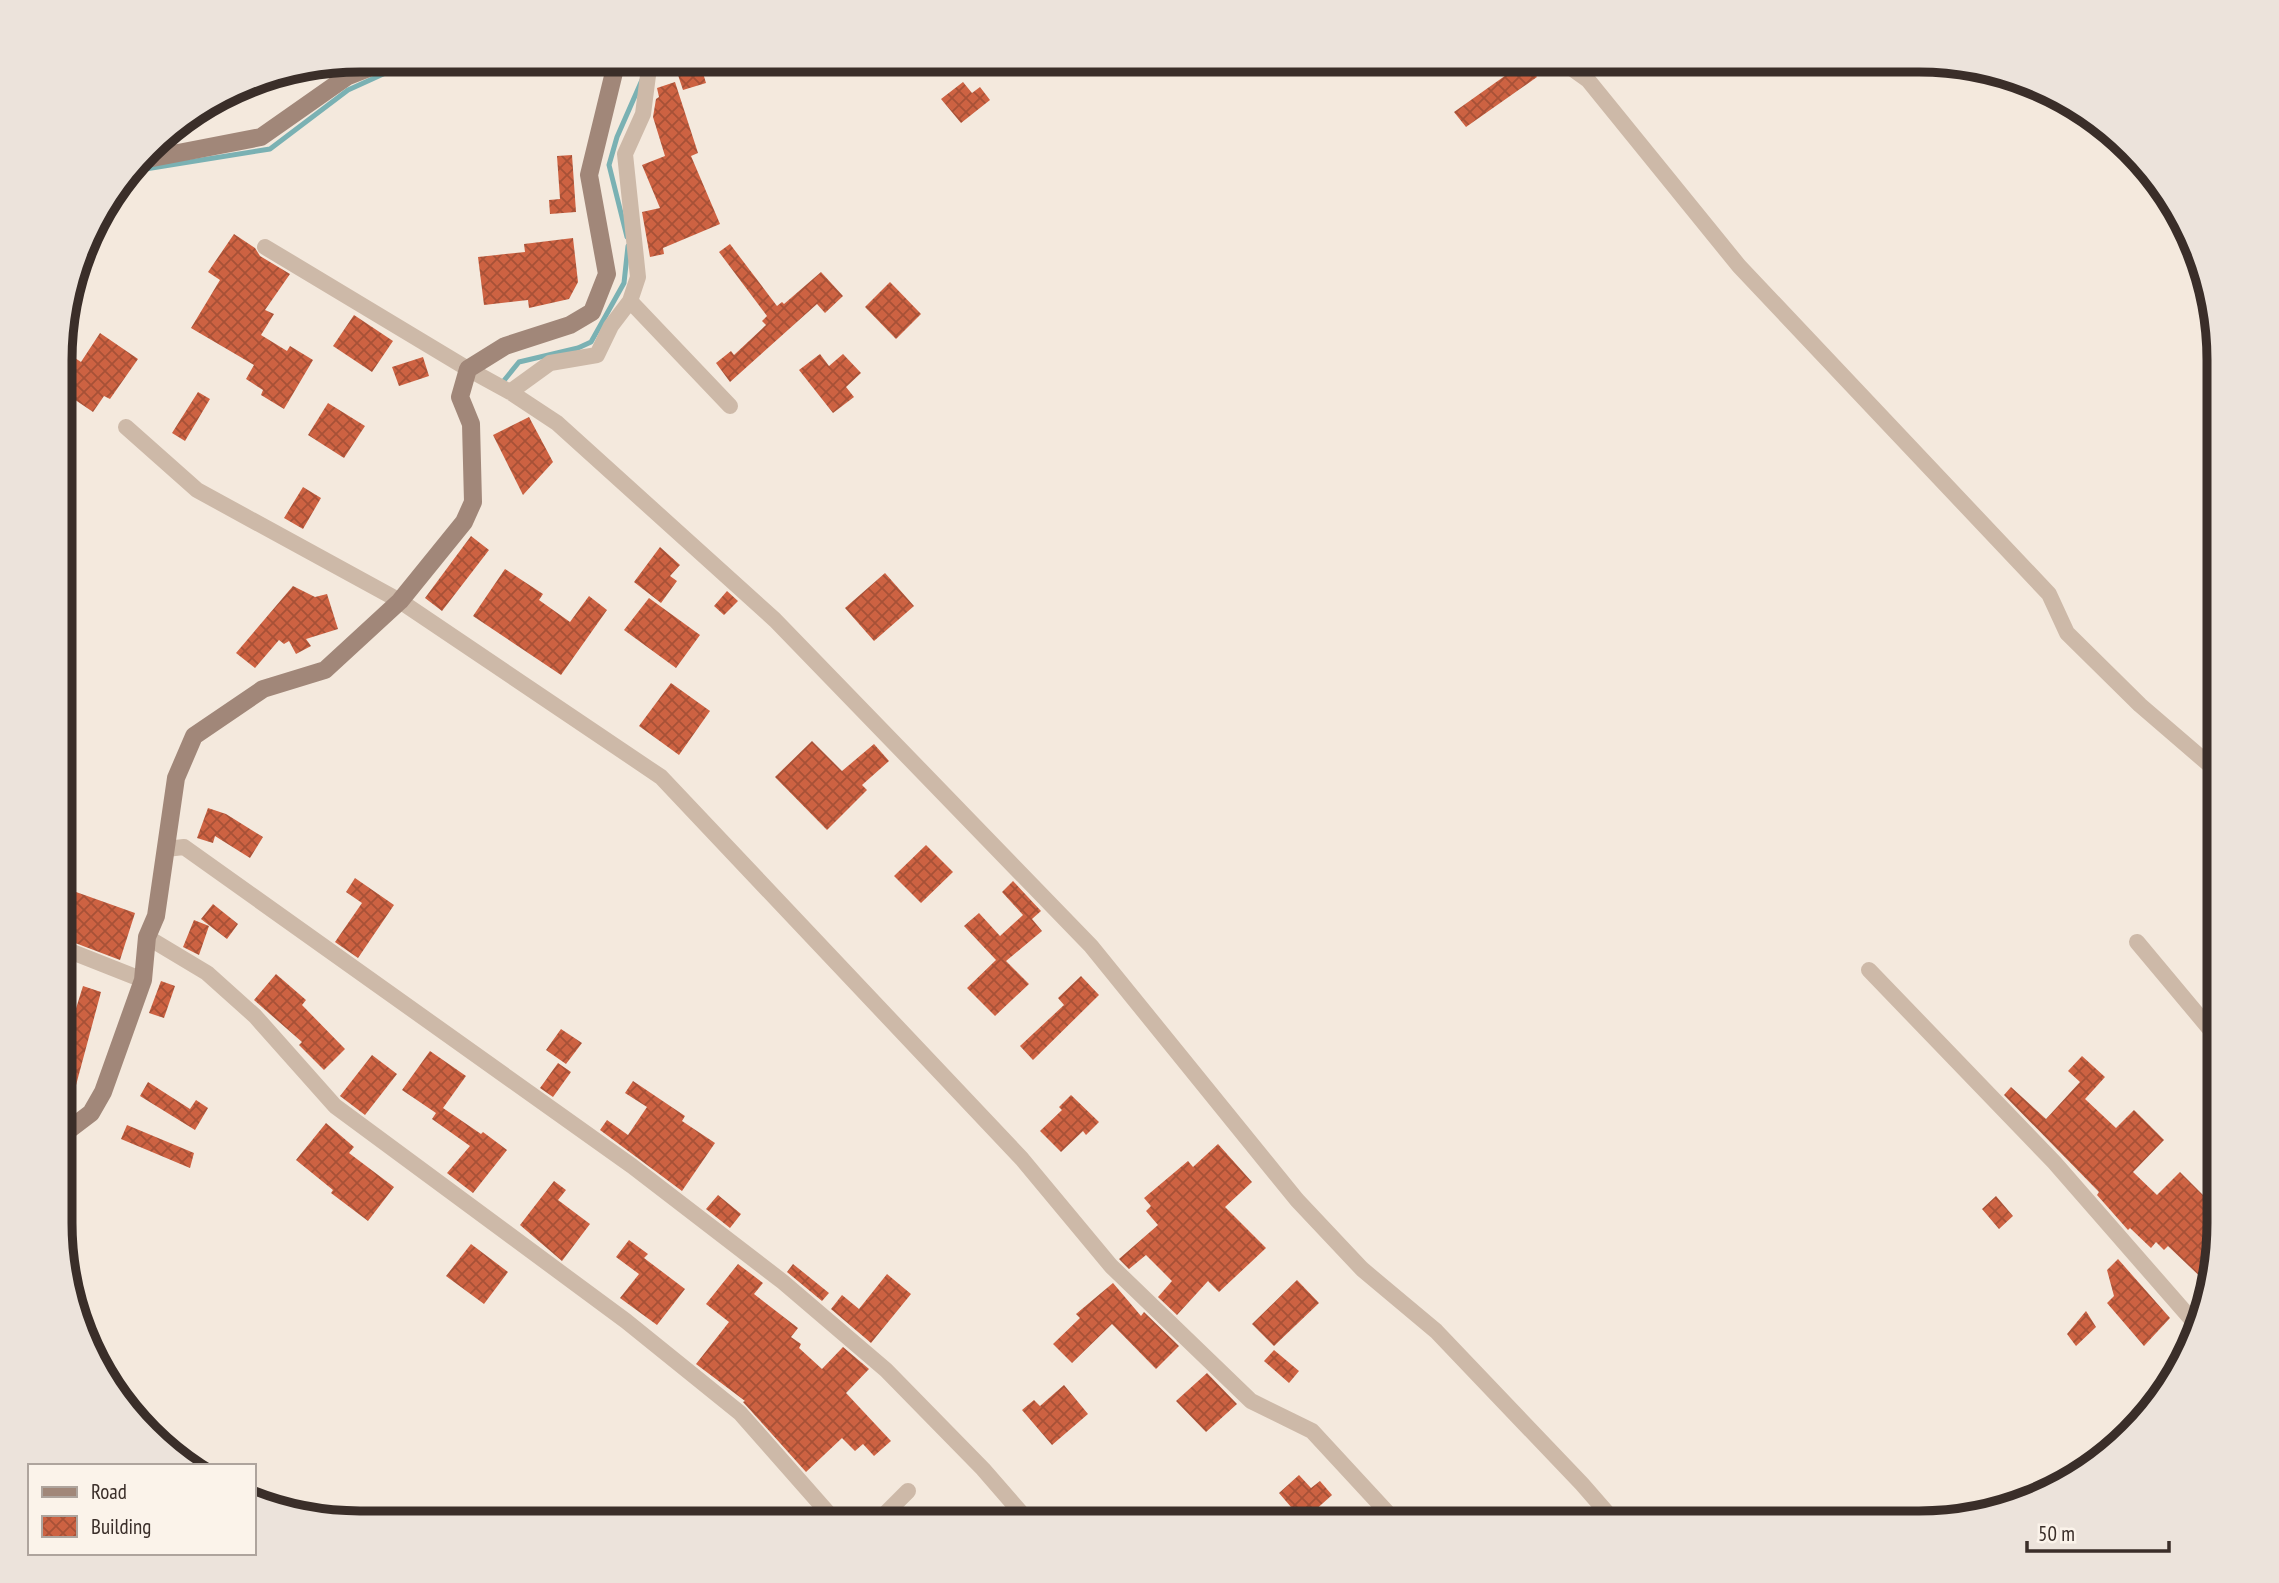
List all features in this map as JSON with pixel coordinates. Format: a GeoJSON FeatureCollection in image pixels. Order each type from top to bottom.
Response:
{"type":"FeatureCollection","features":[{"type":"Feature","properties":{"kind":"street"},"geometry":{"type":"LineString","coordinates":[[155,158],[261,137],[348,76],[358,72]]}},
{"type":"Feature","properties":{"kind":"street"},"geometry":{"type":"LineString","coordinates":[[72,1127],[91,1113],[103,1092],[143,980],[147,937],[156,916],[176,778],[194,736],[262,689],[325,670],[400,601],[464,522],[473,502],[471,424],[460,397],[468,369],[505,346],[570,325],[592,312],[607,274],[590,175],[614,72]]}},
{"type":"Feature","properties":{"kind":"street"},"geometry":{"type":"LineString","coordinates":[[510,392],[550,363],[597,355],[611,326],[630,301],[638,277],[625,154],[643,114],[648,72]]}},
{"type":"Feature","properties":{"kind":"street"},"geometry":{"type":"LineString","coordinates":[[1577,72],[1588,80],[1739,265],[2049,593],[2067,633],[2140,705],[2207,763]]}},
{"type":"Feature","properties":{"kind":"street"},"geometry":{"type":"LineString","coordinates":[[265,247],[510,392],[557,423],[775,620],[1091,946],[1316,1220],[1362,1269],[1436,1331],[1606,1511]]}},
{"type":"Feature","properties":{"kind":"street"},"geometry":{"type":"LineString","coordinates":[[630,301],[730,406]]}},
{"type":"Feature","properties":{"kind":"street"},"geometry":{"type":"LineString","coordinates":[[126,427],[197,490],[400,601],[661,777],[1022,1159],[1111,1266],[1251,1402],[1312,1432],[1386,1511]]}},
{"type":"Feature","properties":{"kind":"street"},"geometry":{"type":"LineString","coordinates":[[166,849],[184,847],[632,1167],[783,1282],[886,1370],[983,1469],[1020,1511]]}},
{"type":"Feature","properties":{"kind":"street"},"geometry":{"type":"LineString","coordinates":[[147,937],[207,973],[254,1016],[335,1106],[626,1321],[740,1413],[825,1511]]}},
{"type":"Feature","properties":{"kind":"street"},"geometry":{"type":"LineString","coordinates":[[2137,942],[2207,1026]]}},
{"type":"Feature","properties":{"kind":"street"},"geometry":{"type":"LineString","coordinates":[[72,952],[143,980]]}},
{"type":"Feature","properties":{"kind":"street"},"geometry":{"type":"LineString","coordinates":[[1869,970],[2054,1162],[2191,1319]]}},
{"type":"Feature","properties":{"kind":"street"},"geometry":{"type":"LineString","coordinates":[[888,1511],[908,1491]]}},
{"type":"Feature","properties":{"kind":"building"},"geometry":{"type":"Polygon","coordinates":[[[677,72],[703,72],[706,83],[683,90],[677,72]]]}},
{"type":"Feature","properties":{"kind":"building"},"geometry":{"type":"Polygon","coordinates":[[[1533,72],[1537,77],[1466,127],[1454,112],[1509,73],[1533,72]]]}},
{"type":"Feature","properties":{"kind":"building"},"geometry":{"type":"Polygon","coordinates":[[[675,82],[698,153],[691,156],[720,224],[663,248],[664,254],[650,257],[642,212],[660,208],[642,165],[665,156],[653,117],[656,99],[659,97],[657,88],[675,82]]]}},
{"type":"Feature","properties":{"kind":"building"},"geometry":{"type":"Polygon","coordinates":[[[963,82],[972,93],[980,87],[990,100],[961,123],[941,99],[963,82]]]}},
{"type":"Feature","properties":{"kind":"building"},"geometry":{"type":"Polygon","coordinates":[[[572,155],[576,212],[550,214],[549,200],[560,199],[557,156],[572,155]]]}},
{"type":"Feature","properties":{"kind":"building"},"geometry":{"type":"Polygon","coordinates":[[[234,234],[255,248],[260,256],[290,274],[265,310],[274,314],[261,335],[287,351],[290,346],[313,360],[284,409],[261,395],[263,390],[246,379],[254,365],[191,328],[220,280],[208,272],[234,234]]]}},
{"type":"Feature","properties":{"kind":"building"},"geometry":{"type":"Polygon","coordinates":[[[573,238],[578,282],[569,299],[529,308],[528,300],[484,305],[478,257],[525,252],[524,244],[573,238]]]}},
{"type":"Feature","properties":{"kind":"building"},"geometry":{"type":"Polygon","coordinates":[[[730,244],[777,306],[782,302],[784,304],[821,272],[843,296],[825,313],[817,304],[730,382],[716,363],[731,351],[734,355],[766,325],[762,321],[767,316],[719,252],[730,244]]]}},
{"type":"Feature","properties":{"kind":"building"},"geometry":{"type":"Polygon","coordinates":[[[890,282],[921,314],[896,339],[865,307],[890,282]]]}},
{"type":"Feature","properties":{"kind":"building"},"geometry":{"type":"Polygon","coordinates":[[[354,315],[393,341],[372,372],[333,346],[354,315]]]}},
{"type":"Feature","properties":{"kind":"building"},"geometry":{"type":"Polygon","coordinates":[[[100,333],[138,359],[110,399],[104,396],[93,412],[72,398],[72,356],[81,362],[100,333]]]}},
{"type":"Feature","properties":{"kind":"building"},"geometry":{"type":"Polygon","coordinates":[[[820,354],[829,366],[843,354],[861,373],[846,387],[854,397],[833,413],[799,370],[820,354]]]}},
{"type":"Feature","properties":{"kind":"building"},"geometry":{"type":"Polygon","coordinates":[[[423,357],[429,376],[399,386],[392,367],[423,357]]]}},
{"type":"Feature","properties":{"kind":"building"},"geometry":{"type":"Polygon","coordinates":[[[198,392],[210,399],[185,441],[172,433],[198,392]]]}},
{"type":"Feature","properties":{"kind":"building"},"geometry":{"type":"Polygon","coordinates":[[[328,403],[365,426],[344,458],[308,435],[328,403]]]}},
{"type":"Feature","properties":{"kind":"building"},"geometry":{"type":"Polygon","coordinates":[[[529,417],[553,462],[523,495],[493,435],[529,417]]]}},
{"type":"Feature","properties":{"kind":"building"},"geometry":{"type":"Polygon","coordinates":[[[303,487],[321,498],[303,529],[284,518],[303,487]]]}},
{"type":"Feature","properties":{"kind":"building"},"geometry":{"type":"Polygon","coordinates":[[[471,536],[489,550],[442,611],[425,598],[471,536]]]}},
{"type":"Feature","properties":{"kind":"building"},"geometry":{"type":"Polygon","coordinates":[[[660,547],[680,565],[670,576],[677,581],[661,603],[634,582],[660,547]]]}},
{"type":"Feature","properties":{"kind":"building"},"geometry":{"type":"Polygon","coordinates":[[[505,569],[543,594],[539,600],[570,622],[589,596],[607,610],[561,675],[473,616],[505,569]]]}},
{"type":"Feature","properties":{"kind":"building"},"geometry":{"type":"Polygon","coordinates":[[[885,573],[914,606],[874,641],[845,608],[885,573]]]}},
{"type":"Feature","properties":{"kind":"building"},"geometry":{"type":"Polygon","coordinates":[[[293,586],[315,597],[327,594],[338,629],[306,639],[311,646],[296,654],[289,641],[284,644],[279,640],[255,668],[236,653],[293,586]]]}},
{"type":"Feature","properties":{"kind":"building"},"geometry":{"type":"Polygon","coordinates":[[[727,591],[738,601],[724,615],[714,606],[727,591]]]}},
{"type":"Feature","properties":{"kind":"building"},"geometry":{"type":"Polygon","coordinates":[[[649,598],[700,635],[676,668],[624,630],[649,598]]]}},
{"type":"Feature","properties":{"kind":"building"},"geometry":{"type":"Polygon","coordinates":[[[671,683],[710,711],[679,755],[639,726],[671,683]]]}},
{"type":"Feature","properties":{"kind":"building"},"geometry":{"type":"Polygon","coordinates":[[[812,741],[842,771],[874,744],[889,761],[862,785],[867,790],[827,830],[775,777],[812,741]]]}},
{"type":"Feature","properties":{"kind":"building"},"geometry":{"type":"Polygon","coordinates":[[[208,808],[226,814],[263,837],[250,858],[215,836],[213,843],[197,838],[208,808]]]}},
{"type":"Feature","properties":{"kind":"building"},"geometry":{"type":"Polygon","coordinates":[[[926,845],[953,872],[921,903],[894,876],[926,845]]]}},
{"type":"Feature","properties":{"kind":"building"},"geometry":{"type":"Polygon","coordinates":[[[355,878],[394,905],[358,958],[335,942],[362,903],[346,892],[355,878]]]}},
{"type":"Feature","properties":{"kind":"building"},"geometry":{"type":"Polygon","coordinates":[[[1013,881],[1041,911],[1032,919],[1042,931],[1006,961],[1029,984],[995,1016],[967,988],[996,960],[964,926],[979,913],[1000,936],[1023,915],[1002,892],[1013,881]]]}},
{"type":"Feature","properties":{"kind":"building"},"geometry":{"type":"Polygon","coordinates":[[[72,891],[135,913],[120,960],[72,942],[72,891]]]}},
{"type":"Feature","properties":{"kind":"building"},"geometry":{"type":"Polygon","coordinates":[[[213,904],[238,924],[227,939],[201,919],[213,904]]]}},
{"type":"Feature","properties":{"kind":"building"},"geometry":{"type":"Polygon","coordinates":[[[194,920],[209,926],[199,955],[183,947],[194,920]]]}},
{"type":"Feature","properties":{"kind":"building"},"geometry":{"type":"Polygon","coordinates":[[[276,974],[306,1000],[302,1005],[345,1049],[324,1070],[299,1045],[302,1042],[254,1000],[276,974]]]}},
{"type":"Feature","properties":{"kind":"building"},"geometry":{"type":"Polygon","coordinates":[[[1081,976],[1099,995],[1033,1060],[1020,1046],[1064,1005],[1058,998],[1081,976]]]}},
{"type":"Feature","properties":{"kind":"building"},"geometry":{"type":"Polygon","coordinates":[[[161,981],[175,986],[164,1018],[149,1013],[161,981]]]}},
{"type":"Feature","properties":{"kind":"building"},"geometry":{"type":"Polygon","coordinates":[[[83,986],[101,992],[72,1100],[72,1021],[83,986]]]}},
{"type":"Feature","properties":{"kind":"building"},"geometry":{"type":"Polygon","coordinates":[[[561,1029],[582,1043],[566,1064],[546,1050],[561,1029]]]}},
{"type":"Feature","properties":{"kind":"building"},"geometry":{"type":"Polygon","coordinates":[[[430,1051],[466,1076],[443,1108],[507,1150],[473,1193],[447,1173],[470,1146],[432,1119],[436,1113],[402,1090],[430,1051]]]}},
{"type":"Feature","properties":{"kind":"building"},"geometry":{"type":"Polygon","coordinates":[[[372,1055],[397,1074],[365,1115],[340,1096],[372,1055]]]}},
{"type":"Feature","properties":{"kind":"building"},"geometry":{"type":"Polygon","coordinates":[[[2082,1056],[2105,1077],[2085,1099],[2116,1128],[2134,1110],[2164,1140],[2133,1172],[2157,1195],[2180,1172],[2207,1199],[2207,1242],[2202,1279],[2168,1246],[2164,1250],[2156,1242],[2151,1248],[2130,1228],[2128,1230],[2097,1195],[2099,1192],[2004,1095],[2011,1087],[2046,1119],[2080,1082],[2068,1071],[2082,1056]]]}},
{"type":"Feature","properties":{"kind":"building"},"geometry":{"type":"Polygon","coordinates":[[[558,1063],[571,1072],[553,1097],[540,1088],[558,1063]]]}},
{"type":"Feature","properties":{"kind":"building"},"geometry":{"type":"Polygon","coordinates":[[[633,1081],[685,1116],[682,1121],[715,1143],[682,1191],[600,1130],[607,1120],[628,1135],[647,1107],[625,1093],[633,1081]]]}},
{"type":"Feature","properties":{"kind":"building"},"geometry":{"type":"Polygon","coordinates":[[[148,1082],[190,1109],[196,1100],[208,1108],[195,1130],[140,1096],[148,1082]]]}},
{"type":"Feature","properties":{"kind":"building"},"geometry":{"type":"Polygon","coordinates":[[[1071,1095],[1099,1122],[1086,1135],[1083,1131],[1061,1152],[1040,1131],[1062,1110],[1059,1107],[1071,1095]]]}},
{"type":"Feature","properties":{"kind":"building"},"geometry":{"type":"Polygon","coordinates":[[[326,1123],[354,1147],[349,1153],[394,1187],[368,1221],[331,1193],[333,1190],[296,1160],[326,1123]]]}},
{"type":"Feature","properties":{"kind":"building"},"geometry":{"type":"Polygon","coordinates":[[[127,1125],[194,1153],[190,1168],[121,1139],[127,1125]]]}},
{"type":"Feature","properties":{"kind":"building"},"geometry":{"type":"Polygon","coordinates":[[[1218,1144],[1252,1182],[1225,1207],[1266,1248],[1219,1292],[1208,1281],[1177,1315],[1158,1297],[1172,1281],[1146,1255],[1129,1269],[1119,1259],[1158,1225],[1146,1211],[1151,1206],[1144,1198],[1188,1161],[1193,1167],[1218,1144]]]}},
{"type":"Feature","properties":{"kind":"building"},"geometry":{"type":"Polygon","coordinates":[[[554,1181],[566,1190],[558,1200],[590,1224],[562,1261],[520,1225],[554,1181]]]}},
{"type":"Feature","properties":{"kind":"building"},"geometry":{"type":"Polygon","coordinates":[[[718,1195],[741,1214],[730,1228],[706,1209],[718,1195]]]}},
{"type":"Feature","properties":{"kind":"building"},"geometry":{"type":"Polygon","coordinates":[[[1996,1196],[2013,1216],[1999,1229],[1982,1209],[1996,1196]]]}},
{"type":"Feature","properties":{"kind":"building"},"geometry":{"type":"Polygon","coordinates":[[[629,1240],[648,1254],[644,1258],[685,1289],[657,1325],[620,1298],[639,1274],[616,1257],[629,1240]]]}},
{"type":"Feature","properties":{"kind":"building"},"geometry":{"type":"Polygon","coordinates":[[[471,1244],[508,1272],[484,1304],[446,1276],[471,1244]]]}},
{"type":"Feature","properties":{"kind":"building"},"geometry":{"type":"Polygon","coordinates":[[[2118,1259],[2170,1318],[2144,1346],[2107,1303],[2114,1296],[2107,1270],[2118,1259]]]}},
{"type":"Feature","properties":{"kind":"building"},"geometry":{"type":"Polygon","coordinates":[[[738,1264],[763,1283],[754,1294],[798,1328],[791,1337],[801,1344],[799,1348],[822,1369],[843,1347],[869,1369],[846,1393],[891,1441],[874,1456],[863,1444],[855,1451],[842,1438],[806,1472],[743,1402],[745,1401],[696,1364],[729,1322],[706,1304],[738,1264]]]}},
{"type":"Feature","properties":{"kind":"building"},"geometry":{"type":"Polygon","coordinates":[[[793,1264],[829,1293],[822,1301],[787,1272],[793,1264]]]}},
{"type":"Feature","properties":{"kind":"building"},"geometry":{"type":"Polygon","coordinates":[[[887,1274],[911,1294],[871,1343],[831,1309],[842,1295],[859,1309],[887,1274]]]}},
{"type":"Feature","properties":{"kind":"building"},"geometry":{"type":"Polygon","coordinates":[[[1297,1280],[1319,1303],[1274,1346],[1252,1324],[1297,1280]]]}},
{"type":"Feature","properties":{"kind":"building"},"geometry":{"type":"Polygon","coordinates":[[[1113,1283],[1141,1316],[1144,1312],[1179,1346],[1156,1369],[1112,1324],[1072,1363],[1053,1344],[1080,1318],[1076,1314],[1113,1283]]]}},
{"type":"Feature","properties":{"kind":"building"},"geometry":{"type":"Polygon","coordinates":[[[2086,1311],[2096,1327],[2076,1346],[2067,1334],[2086,1311]]]}},
{"type":"Feature","properties":{"kind":"building"},"geometry":{"type":"Polygon","coordinates":[[[1274,1350],[1299,1371],[1289,1383],[1264,1361],[1274,1350]]]}},
{"type":"Feature","properties":{"kind":"building"},"geometry":{"type":"Polygon","coordinates":[[[1207,1373],[1237,1404],[1206,1432],[1176,1401],[1207,1373]]]}},
{"type":"Feature","properties":{"kind":"building"},"geometry":{"type":"Polygon","coordinates":[[[1064,1385],[1088,1414],[1052,1445],[1022,1410],[1034,1400],[1040,1406],[1064,1385]]]}},
{"type":"Feature","properties":{"kind":"building"},"geometry":{"type":"Polygon","coordinates":[[[1299,1475],[1311,1488],[1320,1481],[1332,1495],[1314,1511],[1294,1511],[1279,1493],[1299,1475]]]}},
{"type":"Feature","properties":{"kind":"waterway"},"geometry":{"type":"LineString","coordinates":[[144,169],[270,149],[348,90],[388,72]]}},
{"type":"Feature","properties":{"kind":"waterway"},"geometry":{"type":"LineString","coordinates":[[627,237],[609,165],[617,137],[642,80]]}},
{"type":"Feature","properties":{"kind":"waterway"},"geometry":{"type":"LineString","coordinates":[[502,383],[519,362],[578,348],[591,342],[624,283],[628,246]]}}]}
